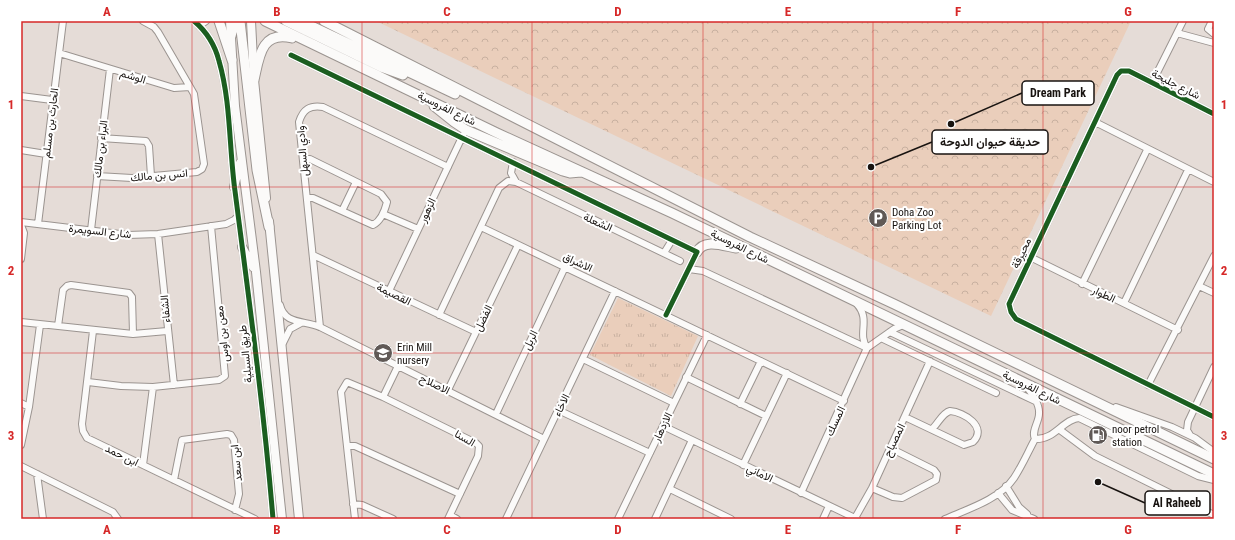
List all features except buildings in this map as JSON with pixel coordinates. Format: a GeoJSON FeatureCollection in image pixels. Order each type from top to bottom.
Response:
{"type":"FeatureCollection","features":[{"type":"Feature","properties":{"kind":"highway"},"geometry":{"type":"LineString","coordinates":[[218,21],[232,60]]}},
{"type":"Feature","properties":{"kind":"highway"},"geometry":{"type":"LineString","coordinates":[[231,36],[235,21]]}},
{"type":"Feature","properties":{"kind":"highway"},"geometry":{"type":"LineString","coordinates":[[240,21],[257,170],[269,227]]}},
{"type":"Feature","properties":{"kind":"highway"},"geometry":{"type":"LineString","coordinates":[[286,21],[381,67],[457,95]]}},
{"type":"Feature","properties":{"kind":"highway"},"geometry":{"type":"LineString","coordinates":[[301,21],[484,108],[542,132]]}},
{"type":"Feature","properties":{"kind":"highway","name":"شارع الفروسية"},"geometry":{"type":"LineString","coordinates":[[324,21],[750,237],[1101,402],[1214,459]]}},
{"type":"Feature","properties":{"kind":"highway","name":"شارع الفروسية"},"geometry":{"type":"LineString","coordinates":[[268,22],[746,249],[1214,474]]}},
{"type":"Feature","properties":{"kind":"highway"},"geometry":{"type":"LineString","coordinates":[[254,80],[262,50],[269,40],[283,36],[306,41]]}},
{"type":"Feature","properties":{"kind":"highway"},"geometry":{"type":"LineString","coordinates":[[426,98],[454,122],[464,134],[563,171],[570,173],[582,172]]}},
{"type":"Feature","properties":{"kind":"highway"},"geometry":{"type":"LineString","coordinates":[[698,250],[704,244],[715,244],[746,249]]}},
{"type":"Feature","properties":{"kind":"main road","name":"طريق السيلية"},"geometry":{"type":"LineString","coordinates":[[230,21],[241,159],[256,272],[282,519]]}},
{"type":"Feature","properties":{"kind":"main road"},"geometry":{"type":"LineString","coordinates":[[251,21],[254,80],[273,278],[299,519]]}},
{"type":"Feature","properties":{"kind":"main road"},"geometry":{"type":"LineString","coordinates":[[234,187],[241,159]]}},
{"type":"Feature","properties":{"kind":"main road"},"geometry":{"type":"LineString","coordinates":[[242,247],[256,272]]}},
{"type":"Feature","properties":{"kind":"street","name":"الحارث بن مسلم"},"geometry":{"type":"LineString","coordinates":[[38,224],[52,100],[63,21]]}},
{"type":"Feature","properties":{"kind":"street"},"geometry":{"type":"LineString","coordinates":[[143,21],[154,27],[158,32],[190,87]]}},
{"type":"Feature","properties":{"kind":"street","name":"طريق السيلية"},"geometry":{"type":"LineString","coordinates":[[194,21],[211,41],[221,69],[272,518]]}},
{"type":"Feature","properties":{"kind":"street"},"geometry":{"type":"LineString","coordinates":[[199,26],[206,21]]}},
{"type":"Feature","properties":{"kind":"street"},"geometry":{"type":"LineString","coordinates":[[1152,83],[1183,21]]}},
{"type":"Feature","properties":{"kind":"street"},"geometry":{"type":"LineString","coordinates":[[1209,22],[1209,30],[1214,34]]}},
{"type":"Feature","properties":{"kind":"street"},"geometry":{"type":"LineString","coordinates":[[1177,33],[1214,43]]}},
{"type":"Feature","properties":{"kind":"street","name":"الوشم"},"geometry":{"type":"LineString","coordinates":[[59,53],[174,88],[190,87]]}},
{"type":"Feature","properties":{"kind":"street"},"geometry":{"type":"LineString","coordinates":[[291,55],[464,134],[513,162],[672,240],[698,250],[666,315]]}},
{"type":"Feature","properties":{"kind":"street","name":"البراء بن مالك"},"geometry":{"type":"LineString","coordinates":[[91,230],[110,68]]}},
{"type":"Feature","properties":{"kind":"street","name":"محيرقة"},"geometry":{"type":"LineString","coordinates":[[1129,71],[1121,71],[1117,75],[1009,304],[1011,312],[1016,319],[1195,408]]}},
{"type":"Feature","properties":{"kind":"street","name":"شارع جليحة"},"geometry":{"type":"LineString","coordinates":[[1129,71],[1214,114]]}},
{"type":"Feature","properties":{"kind":"street","name":"انس بن مالك"},"geometry":{"type":"LineString","coordinates":[[97,176],[132,178],[197,172],[202,169],[204,164],[197,104],[190,87]]}},
{"type":"Feature","properties":{"kind":"street"},"geometry":{"type":"LineString","coordinates":[[21,96],[52,100]]}},
{"type":"Feature","properties":{"kind":"street","name":"وادي السهل"},"geometry":{"type":"LineString","coordinates":[[320,327],[299,122],[302,113],[306,109],[314,106],[323,107],[448,167]]}},
{"type":"Feature","properties":{"kind":"street"},"geometry":{"type":"LineString","coordinates":[[1095,122],[1214,182]]}},
{"type":"Feature","properties":{"kind":"street","name":"الزهور"},"geometry":{"type":"LineString","coordinates":[[389,291],[464,134]]}},
{"type":"Feature","properties":{"kind":"street"},"geometry":{"type":"LineString","coordinates":[[102,138],[146,141],[149,146],[151,176]]}},
{"type":"Feature","properties":{"kind":"street"},"geometry":{"type":"LineString","coordinates":[[21,150],[46,154]]}},
{"type":"Feature","properties":{"kind":"street"},"geometry":{"type":"LineString","coordinates":[[1082,284],[1148,150]]}},
{"type":"Feature","properties":{"kind":"street"},"geometry":{"type":"LineString","coordinates":[[303,159],[310,159],[384,196],[387,202],[383,214],[374,225],[313,198],[307,198]]}},
{"type":"Feature","properties":{"kind":"street"},"geometry":{"type":"LineString","coordinates":[[513,162],[511,173],[516,182]]}},
{"type":"Feature","properties":{"kind":"street"},"geometry":{"type":"LineString","coordinates":[[1124,303],[1188,170]]}},
{"type":"Feature","properties":{"kind":"street"},"geometry":{"type":"LineString","coordinates":[[438,315],[501,184],[508,181],[516,182]]}},
{"type":"Feature","properties":{"kind":"street"},"geometry":{"type":"LineString","coordinates":[[342,212],[356,182]]}},
{"type":"Feature","properties":{"kind":"street","name":"الشعلة"},"geometry":{"type":"LineString","coordinates":[[516,182],[680,261]]}},
{"type":"Feature","properties":{"kind":"street"},"geometry":{"type":"LineString","coordinates":[[383,214],[418,229]]}},
{"type":"Feature","properties":{"kind":"street","name":"شارع السويمرة"},"geometry":{"type":"LineString","coordinates":[[21,223],[128,235],[158,234],[226,224],[238,216]]}},
{"type":"Feature","properties":{"kind":"street"},"geometry":{"type":"LineString","coordinates":[[21,223],[24,233],[21,259]]}},
{"type":"Feature","properties":{"kind":"street","name":"شارع السويمرة"},"geometry":{"type":"LineString","coordinates":[[226,224],[239,229]]}},
{"type":"Feature","properties":{"kind":"street","name":"معن بن اوس"},"geometry":{"type":"LineString","coordinates":[[88,382],[120,386],[153,387],[219,380],[225,376],[226,373],[211,226]]}},
{"type":"Feature","properties":{"kind":"street","name":"الاشراق"},"geometry":{"type":"LineString","coordinates":[[481,227],[844,401]]}},
{"type":"Feature","properties":{"kind":"street","name":"الشفاء"},"geometry":{"type":"LineString","coordinates":[[158,234],[167,331],[174,385]]}},
{"type":"Feature","properties":{"kind":"street"},"geometry":{"type":"LineString","coordinates":[[664,253],[672,240]]}},
{"type":"Feature","properties":{"kind":"street","name":"الفضل"},"geometry":{"type":"LineString","coordinates":[[448,390],[518,245]]}},
{"type":"Feature","properties":{"kind":"street","name":"القصيمة"},"geometry":{"type":"LineString","coordinates":[[313,255],[476,332]]}},
{"type":"Feature","properties":{"kind":"street"},"geometry":{"type":"LineString","coordinates":[[1148,385],[1178,330],[1214,256]]}},
{"type":"Feature","properties":{"kind":"street","name":"الطوار"},"geometry":{"type":"LineString","coordinates":[[1030,257],[1082,284],[1178,330]]}},
{"type":"Feature","properties":{"kind":"street","name":"الربل"},"geometry":{"type":"LineString","coordinates":[[496,414],[565,267]]}},
{"type":"Feature","properties":{"kind":"street"},"geometry":{"type":"LineString","coordinates":[[689,269],[704,270],[867,348]]}},
{"type":"Feature","properties":{"kind":"street","name":"الاصلاح"},"geometry":{"type":"LineString","coordinates":[[273,278],[282,311],[286,317],[320,327],[544,439]]}},
{"type":"Feature","properties":{"kind":"street"},"geometry":{"type":"LineString","coordinates":[[58,326],[63,290],[67,286],[71,285],[129,293],[132,298],[133,334]]}},
{"type":"Feature","properties":{"kind":"street"},"geometry":{"type":"LineString","coordinates":[[1199,286],[1214,293]]}},
{"type":"Feature","properties":{"kind":"street","name":"الاخاء"},"geometry":{"type":"LineString","coordinates":[[506,519],[615,291]]}},
{"type":"Feature","properties":{"kind":"street"},"geometry":{"type":"LineString","coordinates":[[854,302],[862,310],[865,317],[863,341],[867,348]]}},
{"type":"Feature","properties":{"kind":"street"},"geometry":{"type":"LineString","coordinates":[[21,322],[93,331],[133,334],[167,331]]}},
{"type":"Feature","properties":{"kind":"street"},"geometry":{"type":"LineString","coordinates":[[281,354],[286,333],[292,326],[302,322]]}},
{"type":"Feature","properties":{"kind":"street"},"geometry":{"type":"LineString","coordinates":[[21,445],[29,407],[40,324]]}},
{"type":"Feature","properties":{"kind":"street"},"geometry":{"type":"LineString","coordinates":[[867,348],[903,325]]}},
{"type":"Feature","properties":{"kind":"street","name":"ابن حمد"},"geometry":{"type":"LineString","coordinates":[[93,331],[82,424],[83,431],[87,438],[255,519]]}},
{"type":"Feature","properties":{"kind":"street"},"geometry":{"type":"LineString","coordinates":[[890,332],[1035,400]]}},
{"type":"Feature","properties":{"kind":"street","name":"الازدهار"},"geometry":{"type":"LineString","coordinates":[[618,519],[707,335]]}},
{"type":"Feature","properties":{"kind":"street"},"geometry":{"type":"LineString","coordinates":[[883,339],[996,393]]}},
{"type":"Feature","properties":{"kind":"street","name":"المسك"},"geometry":{"type":"LineString","coordinates":[[801,493],[867,348]]}},
{"type":"Feature","properties":{"kind":"street"},"geometry":{"type":"LineString","coordinates":[[583,359],[674,403]]}},
{"type":"Feature","properties":{"kind":"street"},"geometry":{"type":"LineString","coordinates":[[740,404],[761,361]]}},
{"type":"Feature","properties":{"kind":"street","name":"المصباح"},"geometry":{"type":"LineString","coordinates":[[856,518],[872,488],[930,362]]}},
{"type":"Feature","properties":{"kind":"street"},"geometry":{"type":"LineString","coordinates":[[383,397],[398,366]]}},
{"type":"Feature","properties":{"kind":"street"},"geometry":{"type":"LineString","coordinates":[[1191,436],[1187,430],[1188,422],[1214,367]]}},
{"type":"Feature","properties":{"kind":"street"},"geometry":{"type":"LineString","coordinates":[[743,465],[787,373]]}},
{"type":"Feature","properties":{"kind":"street"},"geometry":{"type":"LineString","coordinates":[[686,377],[766,416]]}},
{"type":"Feature","properties":{"kind":"street"},"geometry":{"type":"LineString","coordinates":[[945,519],[998,493],[1014,478],[1035,439],[1034,434],[1040,413],[1035,400],[1021,381]]}},
{"type":"Feature","properties":{"kind":"street","name":"السنا"},"geometry":{"type":"LineString","coordinates":[[355,519],[341,392],[344,385],[350,382],[476,442],[479,446],[478,456],[449,517],[457,519]]}},
{"type":"Feature","properties":{"kind":"street"},"geometry":{"type":"LineString","coordinates":[[142,465],[153,387]]}},
{"type":"Feature","properties":{"kind":"street","name":"شارع الفروسية"},"geometry":{"type":"LineString","coordinates":[[1101,402],[1172,427],[1191,436],[1214,452]]}},
{"type":"Feature","properties":{"kind":"street"},"geometry":{"type":"LineString","coordinates":[[21,403],[29,407]]}},
{"type":"Feature","properties":{"kind":"street"},"geometry":{"type":"LineString","coordinates":[[1195,408],[1214,417]]}},
{"type":"Feature","properties":{"kind":"street"},"geometry":{"type":"LineString","coordinates":[[558,410],[650,454]]}},
{"type":"Feature","properties":{"kind":"street"},"geometry":{"type":"LineString","coordinates":[[905,417],[967,445],[976,440],[978,430],[973,421],[954,411],[945,414],[939,424],[932,429]]}},
{"type":"Feature","properties":{"kind":"street"},"geometry":{"type":"LineString","coordinates":[[1035,439],[1048,437],[1074,419],[1084,420],[1198,476],[1214,480]]}},
{"type":"Feature","properties":{"kind":"street"},"geometry":{"type":"LineString","coordinates":[[1172,427],[1181,428],[1188,422]]}},
{"type":"Feature","properties":{"kind":"street"},"geometry":{"type":"LineString","coordinates":[[939,424],[939,433]]}},
{"type":"Feature","properties":{"kind":"street","name":"الاماني"},"geometry":{"type":"LineString","coordinates":[[663,426],[856,518]]}},
{"type":"Feature","properties":{"kind":"street"},"geometry":{"type":"LineString","coordinates":[[1060,430],[1095,456],[1214,515]]}},
{"type":"Feature","properties":{"kind":"street","name":"ابن سعد"},"geometry":{"type":"LineString","coordinates":[[174,480],[182,440],[227,434],[231,435],[234,440],[239,494],[235,510]]}},
{"type":"Feature","properties":{"kind":"street"},"geometry":{"type":"LineString","coordinates":[[655,519],[692,440]]}},
{"type":"Feature","properties":{"kind":"street"},"geometry":{"type":"LineString","coordinates":[[347,446],[355,446],[460,494]]}},
{"type":"Feature","properties":{"kind":"street"},"geometry":{"type":"LineString","coordinates":[[872,488],[894,497],[902,498],[936,480],[937,474],[934,470],[890,448]]}},
{"type":"Feature","properties":{"kind":"street"},"geometry":{"type":"LineString","coordinates":[[21,466],[113,512],[118,519]]}},
{"type":"Feature","properties":{"kind":"street"},"geometry":{"type":"LineString","coordinates":[[37,474],[42,519]]}},
{"type":"Feature","properties":{"kind":"street"},"geometry":{"type":"LineString","coordinates":[[1006,486],[1021,510],[1033,518]]}},
{"type":"Feature","properties":{"kind":"street"},"geometry":{"type":"LineString","coordinates":[[670,489],[732,519]]}},
{"type":"Feature","properties":{"kind":"street"},"geometry":{"type":"LineString","coordinates":[[998,493],[1009,507],[1022,515],[1033,518]]}},
{"type":"Feature","properties":{"kind":"street"},"geometry":{"type":"LineString","coordinates":[[353,504],[362,505],[393,519]]}},
{"type":"Feature","properties":{"kind":"street"},"geometry":{"type":"LineString","coordinates":[[823,519],[829,506]]}},
{"type":"Feature","properties":{"kind":"green space"},"geometry":{"type":"Polygon","coordinates":[[[376,21],[1131,21],[991,316],[376,21]]]}},
{"type":"Feature","properties":{"kind":"green space"},"geometry":{"type":"Polygon","coordinates":[[[618,298],[698,336],[671,396],[590,355],[618,298]]]}},
{"type":"Feature","properties":{"kind":"cycle path"},"geometry":{"type":"LineString","coordinates":[[194,21],[207,34],[215,50],[226,93],[233,175],[261,396],[273,519]]}},
{"type":"Feature","properties":{"kind":"cycle path"},"geometry":{"type":"LineString","coordinates":[[291,55],[697,252],[666,315]]}},
{"type":"Feature","properties":{"kind":"cycle path"},"geometry":{"type":"LineString","coordinates":[[1214,114],[1129,71],[1121,71],[1117,75],[1009,304],[1011,312],[1016,319],[1214,417]]}},
{"type":"Feature","properties":{"kind":"place","name":"Dream Park"},"geometry":{"type":"Point","coordinates":[951,124]}},
{"type":"Feature","properties":{"kind":"place","name":"حديقة حيوان الدوحة"},"geometry":{"type":"Point","coordinates":[871,167]}},
{"type":"Feature","properties":{"kind":"place","name":"Doha Zoo Parking Lot"},"geometry":{"type":"Point","coordinates":[878,218]}},
{"type":"Feature","properties":{"kind":"place","name":"Erin Mill nursery"},"geometry":{"type":"Point","coordinates":[383,353]}},
{"type":"Feature","properties":{"kind":"place","name":"noor petrol station"},"geometry":{"type":"Point","coordinates":[1098,435]}},
{"type":"Feature","properties":{"kind":"place","name":"Al Raheeb"},"geometry":{"type":"Point","coordinates":[1098,482]}}]}
